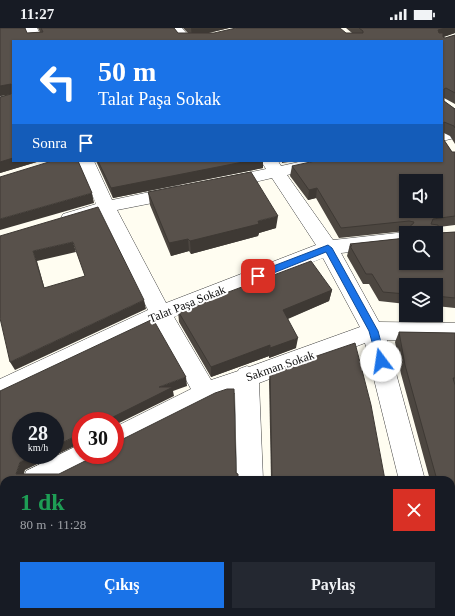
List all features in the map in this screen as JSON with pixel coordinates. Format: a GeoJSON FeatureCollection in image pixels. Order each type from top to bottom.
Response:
{"type":"FeatureCollection","features":[{"type":"Feature","properties":{"kind":"street"},"geometry":{"type":"LineString","coordinates":[[31,28],[37,40]]}},
{"type":"Feature","properties":{"kind":"street"},"geometry":{"type":"LineString","coordinates":[[175,28],[185,40]]}},
{"type":"Feature","properties":{"kind":"street"},"geometry":{"type":"LineString","coordinates":[[445,141],[455,133]]}},
{"type":"Feature","properties":{"kind":"street"},"geometry":{"type":"LineString","coordinates":[[86,162],[105,207],[160,314],[206,393]]}},
{"type":"Feature","properties":{"kind":"street"},"geometry":{"type":"LineString","coordinates":[[53,223],[105,207],[199,188],[273,166],[317,162]]}},
{"type":"Feature","properties":{"kind":"street"},"geometry":{"type":"LineString","coordinates":[[273,166],[328,248],[373,331],[411,476]]}},
{"type":"Feature","properties":{"kind":"street","name":"Talat Paşa Sokak"},"geometry":{"type":"LineString","coordinates":[[0,390],[160,314],[328,248],[399,240]]}},
{"type":"Feature","properties":{"kind":"street","name":"Sakman Sokak"},"geometry":{"type":"LineString","coordinates":[[124,435],[206,393],[247,376],[320,352],[373,331],[455,332]]}},
{"type":"Feature","properties":{"kind":"street"},"geometry":{"type":"LineString","coordinates":[[247,376],[250,476]]}},
{"type":"Feature","properties":{"kind":"street"},"geometry":{"type":"LineString","coordinates":[[44,476],[72,462]]}},
{"type":"Feature","properties":{"kind":"building"},"geometry":{"type":"Polygon","coordinates":[[[0,28],[25,28],[27,33],[43,32],[41,28],[174,28],[178,33],[214,33],[236,28],[340,28],[346,33],[363,33],[363,31],[359,28],[445,28],[438,30],[439,33],[443,33],[443,37],[445,38],[455,35],[455,93],[446,88],[444,89],[444,101],[455,109],[455,128],[454,126],[444,122],[444,140],[452,152],[455,152],[455,216],[443,218],[443,174],[399,174],[399,218],[440,218],[433,219],[431,224],[438,226],[411,226],[414,222],[409,221],[341,228],[317,188],[309,190],[292,166],[310,162],[443,162],[443,40],[12,40],[12,158],[0,162],[0,97],[11,94],[11,84],[0,86],[0,28]]]}},
{"type":"Feature","properties":{"kind":"building"},"geometry":{"type":"Polygon","coordinates":[[[49,162],[78,162],[92,193],[0,219],[0,177],[49,162]]]}},
{"type":"Feature","properties":{"kind":"building"},"geometry":{"type":"Polygon","coordinates":[[[98,162],[243,162],[111,188],[98,162]]]}},
{"type":"Feature","properties":{"kind":"building"},"geometry":{"type":"Polygon","coordinates":[[[251,172],[278,216],[258,221],[259,224],[190,241],[188,239],[169,243],[148,192],[251,172]]]}},
{"type":"Feature","properties":{"kind":"building"},"geometry":{"type":"Polygon","coordinates":[[[98,207],[144,300],[10,362],[0,318],[0,236],[98,207]],[[73,242],[33,251],[44,288],[85,276],[73,242]]]}},
{"type":"Feature","properties":{"kind":"building"},"geometry":{"type":"Polygon","coordinates":[[[455,232],[455,298],[443,297],[443,278],[399,278],[399,293],[383,292],[372,274],[366,274],[350,244],[399,239],[399,270],[443,270],[443,233],[455,232]]]}},
{"type":"Feature","properties":{"kind":"building"},"geometry":{"type":"Polygon","coordinates":[[[311,261],[332,290],[283,310],[298,338],[270,348],[270,345],[211,367],[178,311],[311,261]]]}},
{"type":"Feature","properties":{"kind":"building"},"geometry":{"type":"Polygon","coordinates":[[[153,319],[186,377],[159,387],[173,387],[123,412],[72,412],[72,438],[64,442],[64,412],[12,412],[12,464],[19,464],[16,474],[59,474],[79,464],[124,464],[124,438],[215,393],[227,389],[234,389],[236,473],[238,476],[0,476],[0,391],[153,319]]]}},
{"type":"Feature","properties":{"kind":"building"},"geometry":{"type":"Polygon","coordinates":[[[399,332],[455,333],[455,378],[453,378],[455,385],[455,476],[436,476],[405,365],[399,332]]]}},
{"type":"Feature","properties":{"kind":"building"},"geometry":{"type":"Polygon","coordinates":[[[355,343],[371,405],[384,476],[272,476],[270,372],[307,358],[308,359],[355,343]]]}},
{"type":"Feature","properties":{"kind":"route"},"geometry":{"type":"LineString","coordinates":[[258,276],[328,248],[373,331],[381,361]]}}]}
